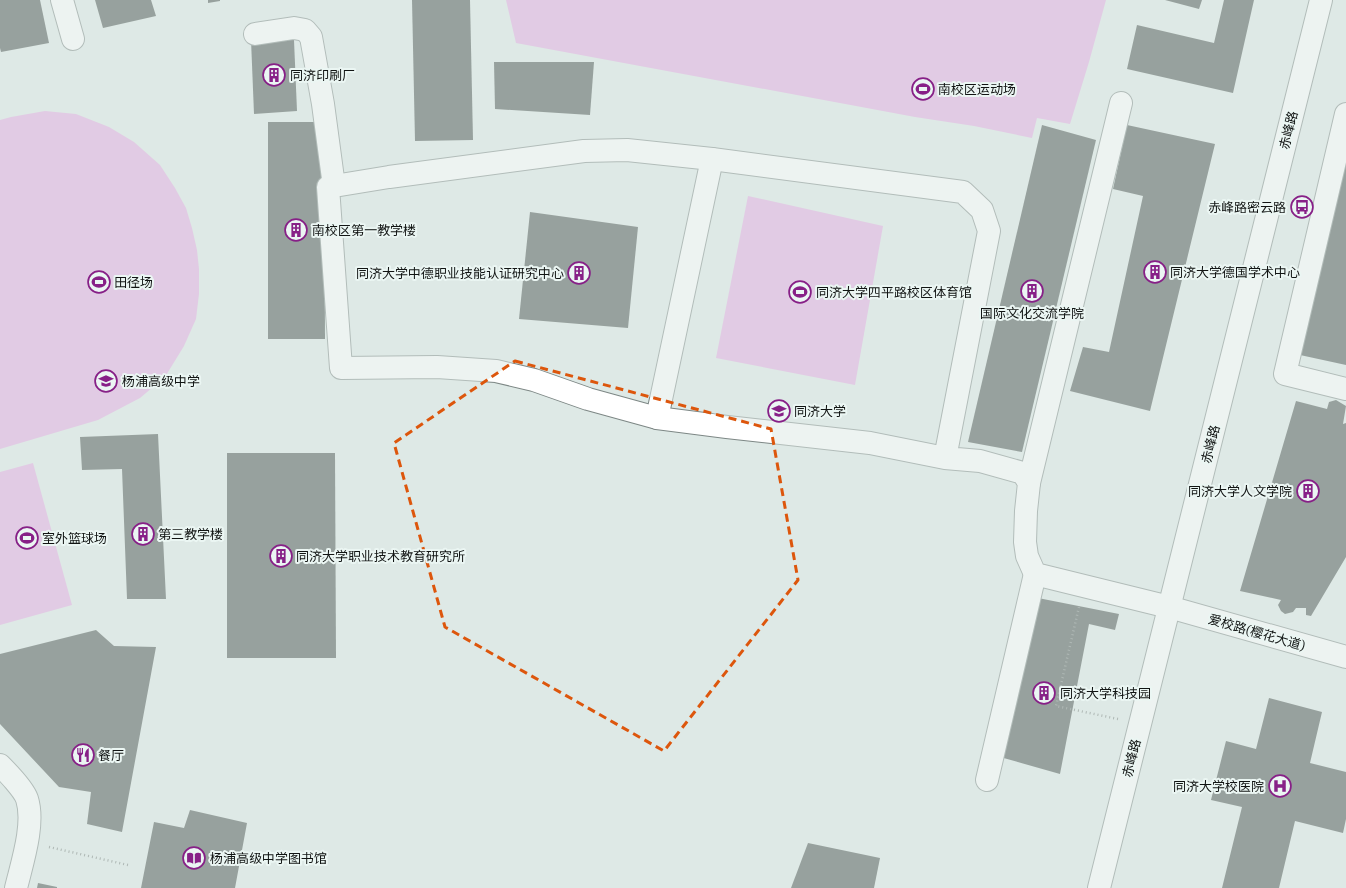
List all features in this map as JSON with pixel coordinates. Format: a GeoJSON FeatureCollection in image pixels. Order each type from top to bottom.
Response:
{"type":"FeatureCollection","features":[{"type":"Feature","properties":{"kind":"street"},"geometry":{"type":"LineString","coordinates":[[62,0],[73,39]]}},
{"type":"Feature","properties":{"kind":"street","name":"赤峰路"},"geometry":{"type":"LineString","coordinates":[[1099,888],[1321,0]]}},
{"type":"Feature","properties":{"kind":"street"},"geometry":{"type":"LineString","coordinates":[[255,34],[294,28],[305,30],[311,37],[324,110],[334,186]]}},
{"type":"Feature","properties":{"kind":"street"},"geometry":{"type":"LineString","coordinates":[[987,780],[1035,574],[1027,556],[1025,542],[1029,483],[1121,103]]}},
{"type":"Feature","properties":{"kind":"street"},"geometry":{"type":"LineString","coordinates":[[1346,114],[1285,374],[1346,390]]}},
{"type":"Feature","properties":{"kind":"street"},"geometry":{"type":"LineString","coordinates":[[945,458],[989,231],[982,210],[964,192],[712,159],[627,150],[584,151],[396,176],[328,187],[341,368],[437,367],[496,371],[534,380],[588,399],[657,418],[870,443],[945,458],[980,462],[1023,473],[1029,483]]}},
{"type":"Feature","properties":{"kind":"street"},"geometry":{"type":"LineString","coordinates":[[657,418],[712,159]]}},
{"type":"Feature","properties":{"kind":"street","name":"爱校路(樱花大道)"},"geometry":{"type":"LineString","coordinates":[[1035,574],[1169,607],[1346,657]]}},
{"type":"Feature","properties":{"kind":"street"},"geometry":{"type":"LineString","coordinates":[[0,765],[9,774],[27,798],[30,826],[16,888]]}},
{"type":"Feature","properties":{"kind":"path"},"geometry":{"type":"LineString","coordinates":[[1084,586],[1056,706],[1140,724]]}},
{"type":"Feature","properties":{"kind":"path"},"geometry":{"type":"LineString","coordinates":[[27,842],[128,865]]}},
{"type":"Feature","properties":{"kind":"highlighted area"},"geometry":{"type":"Polygon","coordinates":[[[515,361],[771,429],[798,580],[664,751],[445,627],[394,443],[515,361]]]}},
{"type":"Feature","properties":{"kind":"shaded area","name":"南校区运动场"},"geometry":{"type":"Polygon","coordinates":[[[506,0],[1106,0],[1070,124],[1037,118],[1032,138],[974,126],[915,117],[516,43],[506,0]]]}},
{"type":"Feature","properties":{"kind":"shaded area","name":"田径场"},"geometry":{"type":"Polygon","coordinates":[[[45,111],[76,114],[109,127],[134,142],[160,165],[186,208],[192,228],[197,250],[199,269],[199,294],[196,319],[184,346],[165,377],[140,398],[98,420],[0,449],[0,120],[45,111]]]}},
{"type":"Feature","properties":{"kind":"shaded area","name":"同济大学四平路校区体育馆"},"geometry":{"type":"Polygon","coordinates":[[[748,196],[883,226],[855,385],[716,358],[748,196]]]}},
{"type":"Feature","properties":{"kind":"shaded area","name":"室外篮球场"},"geometry":{"type":"Polygon","coordinates":[[[33,463],[72,605],[0,625],[0,472],[33,463]]]}},
{"type":"Feature","properties":{"kind":"building"},"geometry":{"type":"Polygon","coordinates":[[[0,0],[40,0],[49,43],[1,52],[0,0]]]}},
{"type":"Feature","properties":{"kind":"building"},"geometry":{"type":"Polygon","coordinates":[[[95,0],[151,0],[156,16],[103,28],[95,0]]]}},
{"type":"Feature","properties":{"kind":"building"},"geometry":{"type":"Polygon","coordinates":[[[208,0],[220,0],[220,1],[208,3],[208,0]]]}},
{"type":"Feature","properties":{"kind":"building"},"geometry":{"type":"Polygon","coordinates":[[[412,0],[470,0],[473,140],[415,141],[412,0]]]}},
{"type":"Feature","properties":{"kind":"building"},"geometry":{"type":"Polygon","coordinates":[[[1165,0],[1202,0],[1199,9],[1165,0]]]}},
{"type":"Feature","properties":{"kind":"building"},"geometry":{"type":"Polygon","coordinates":[[[1224,0],[1254,0],[1233,93],[1127,69],[1137,25],[1214,43],[1224,0]]]}},
{"type":"Feature","properties":{"kind":"building","name":"同济印刷厂"},"geometry":{"type":"Polygon","coordinates":[[[251,40],[294,40],[297,111],[254,114],[251,40]]]}},
{"type":"Feature","properties":{"kind":"building"},"geometry":{"type":"Polygon","coordinates":[[[494,62],[594,62],[590,115],[495,109],[494,62]]]}},
{"type":"Feature","properties":{"kind":"building","name":"南校区第一教学楼"},"geometry":{"type":"Polygon","coordinates":[[[268,122],[324,122],[325,339],[268,339],[268,122]]]}},
{"type":"Feature","properties":{"kind":"building","name":"国际文化交流学院"},"geometry":{"type":"Polygon","coordinates":[[[1042,125],[1096,140],[1022,452],[968,442],[1042,125]]]}},
{"type":"Feature","properties":{"kind":"building","name":"同济大学德国学术中心"},"geometry":{"type":"Polygon","coordinates":[[[1127,125],[1215,144],[1150,411],[1070,391],[1083,347],[1109,352],[1143,196],[1113,189],[1127,125]]]}},
{"type":"Feature","properties":{"kind":"building"},"geometry":{"type":"Polygon","coordinates":[[[1346,153],[1346,365],[1300,355],[1346,153]]]}},
{"type":"Feature","properties":{"kind":"building","name":"同济大学中德职业技能认证研究中心"},"geometry":{"type":"Polygon","coordinates":[[[530,212],[638,227],[628,328],[519,319],[530,212]]]}},
{"type":"Feature","properties":{"kind":"building","name":"同济大学人文学院"},"geometry":{"type":"Polygon","coordinates":[[[1336,400],[1346,406],[1343,424],[1346,423],[1346,557],[1311,616],[1306,615],[1306,608],[1296,608],[1293,612],[1285,614],[1281,611],[1278,605],[1281,600],[1240,591],[1296,401],[1327,409],[1329,402],[1336,400]]]}},
{"type":"Feature","properties":{"kind":"building","name":"第三教学楼"},"geometry":{"type":"Polygon","coordinates":[[[158,434],[166,599],[127,599],[122,469],[82,470],[80,437],[158,434]]]}},
{"type":"Feature","properties":{"kind":"building","name":"同济大学职业技术教育研究所"},"geometry":{"type":"Polygon","coordinates":[[[227,453],[335,453],[336,658],[227,658],[227,453]]]}},
{"type":"Feature","properties":{"kind":"building","name":"同济大学科技园"},"geometry":{"type":"Polygon","coordinates":[[[1033,597],[1119,614],[1115,630],[1089,624],[1060,774],[1000,757],[1033,597]]]}},
{"type":"Feature","properties":{"kind":"building","name":"餐厅"},"geometry":{"type":"Polygon","coordinates":[[[96,630],[114,646],[156,647],[122,832],[87,824],[91,792],[59,787],[0,724],[0,654],[96,630]]]}},
{"type":"Feature","properties":{"kind":"building","name":"同济大学校医院"},"geometry":{"type":"Polygon","coordinates":[[[1269,698],[1322,712],[1310,763],[1346,772],[1346,819],[1343,833],[1295,821],[1279,888],[1222,888],[1242,807],[1211,800],[1226,741],[1256,749],[1269,698]]]}},
{"type":"Feature","properties":{"kind":"building","name":"杨浦高级中学图书馆"},"geometry":{"type":"Polygon","coordinates":[[[190,810],[247,823],[235,888],[141,888],[154,822],[184,828],[190,810]]]}},
{"type":"Feature","properties":{"kind":"building"},"geometry":{"type":"Polygon","coordinates":[[[808,843],[880,858],[874,888],[791,888],[808,843]]]}},
{"type":"Feature","properties":{"kind":"building"},"geometry":{"type":"Polygon","coordinates":[[[38,883],[57,887],[57,888],[37,888],[38,883]]]}},
{"type":"Feature","properties":{"kind":"place","name":"同济印刷厂"},"geometry":{"type":"Point","coordinates":[274,75]}},
{"type":"Feature","properties":{"kind":"place","name":"南校区运动场"},"geometry":{"type":"Point","coordinates":[923,89]}},
{"type":"Feature","properties":{"kind":"place","name":"赤峰路密云路"},"geometry":{"type":"Point","coordinates":[1302,207]}},
{"type":"Feature","properties":{"kind":"place","name":"南校区第一教学楼"},"geometry":{"type":"Point","coordinates":[296,230]}},
{"type":"Feature","properties":{"kind":"place","name":"同济大学德国学术中心"},"geometry":{"type":"Point","coordinates":[1155,272]}},
{"type":"Feature","properties":{"kind":"place","name":"同济大学中德职业技能认证研究中心"},"geometry":{"type":"Point","coordinates":[579,273]}},
{"type":"Feature","properties":{"kind":"place","name":"田径场"},"geometry":{"type":"Point","coordinates":[99,282]}},
{"type":"Feature","properties":{"kind":"place","name":"国际文化交流学院"},"geometry":{"type":"Point","coordinates":[1032,291]}},
{"type":"Feature","properties":{"kind":"place","name":"同济大学四平路校区体育馆"},"geometry":{"type":"Point","coordinates":[800,292]}},
{"type":"Feature","properties":{"kind":"place","name":"杨浦高级中学"},"geometry":{"type":"Point","coordinates":[106,381]}},
{"type":"Feature","properties":{"kind":"place","name":"同济大学"},"geometry":{"type":"Point","coordinates":[779,411]}},
{"type":"Feature","properties":{"kind":"place","name":"同济大学人文学院"},"geometry":{"type":"Point","coordinates":[1308,491]}},
{"type":"Feature","properties":{"kind":"place","name":"第三教学楼"},"geometry":{"type":"Point","coordinates":[143,534]}},
{"type":"Feature","properties":{"kind":"place","name":"室外篮球场"},"geometry":{"type":"Point","coordinates":[27,538]}},
{"type":"Feature","properties":{"kind":"place","name":"同济大学职业技术教育研究所"},"geometry":{"type":"Point","coordinates":[281,556]}},
{"type":"Feature","properties":{"kind":"place","name":"同济大学科技园"},"geometry":{"type":"Point","coordinates":[1044,693]}},
{"type":"Feature","properties":{"kind":"place","name":"餐厅"},"geometry":{"type":"Point","coordinates":[83,755]}},
{"type":"Feature","properties":{"kind":"place","name":"同济大学校医院"},"geometry":{"type":"Point","coordinates":[1280,786]}},
{"type":"Feature","properties":{"kind":"place","name":"杨浦高级中学图书馆"},"geometry":{"type":"Point","coordinates":[194,858]}}]}
